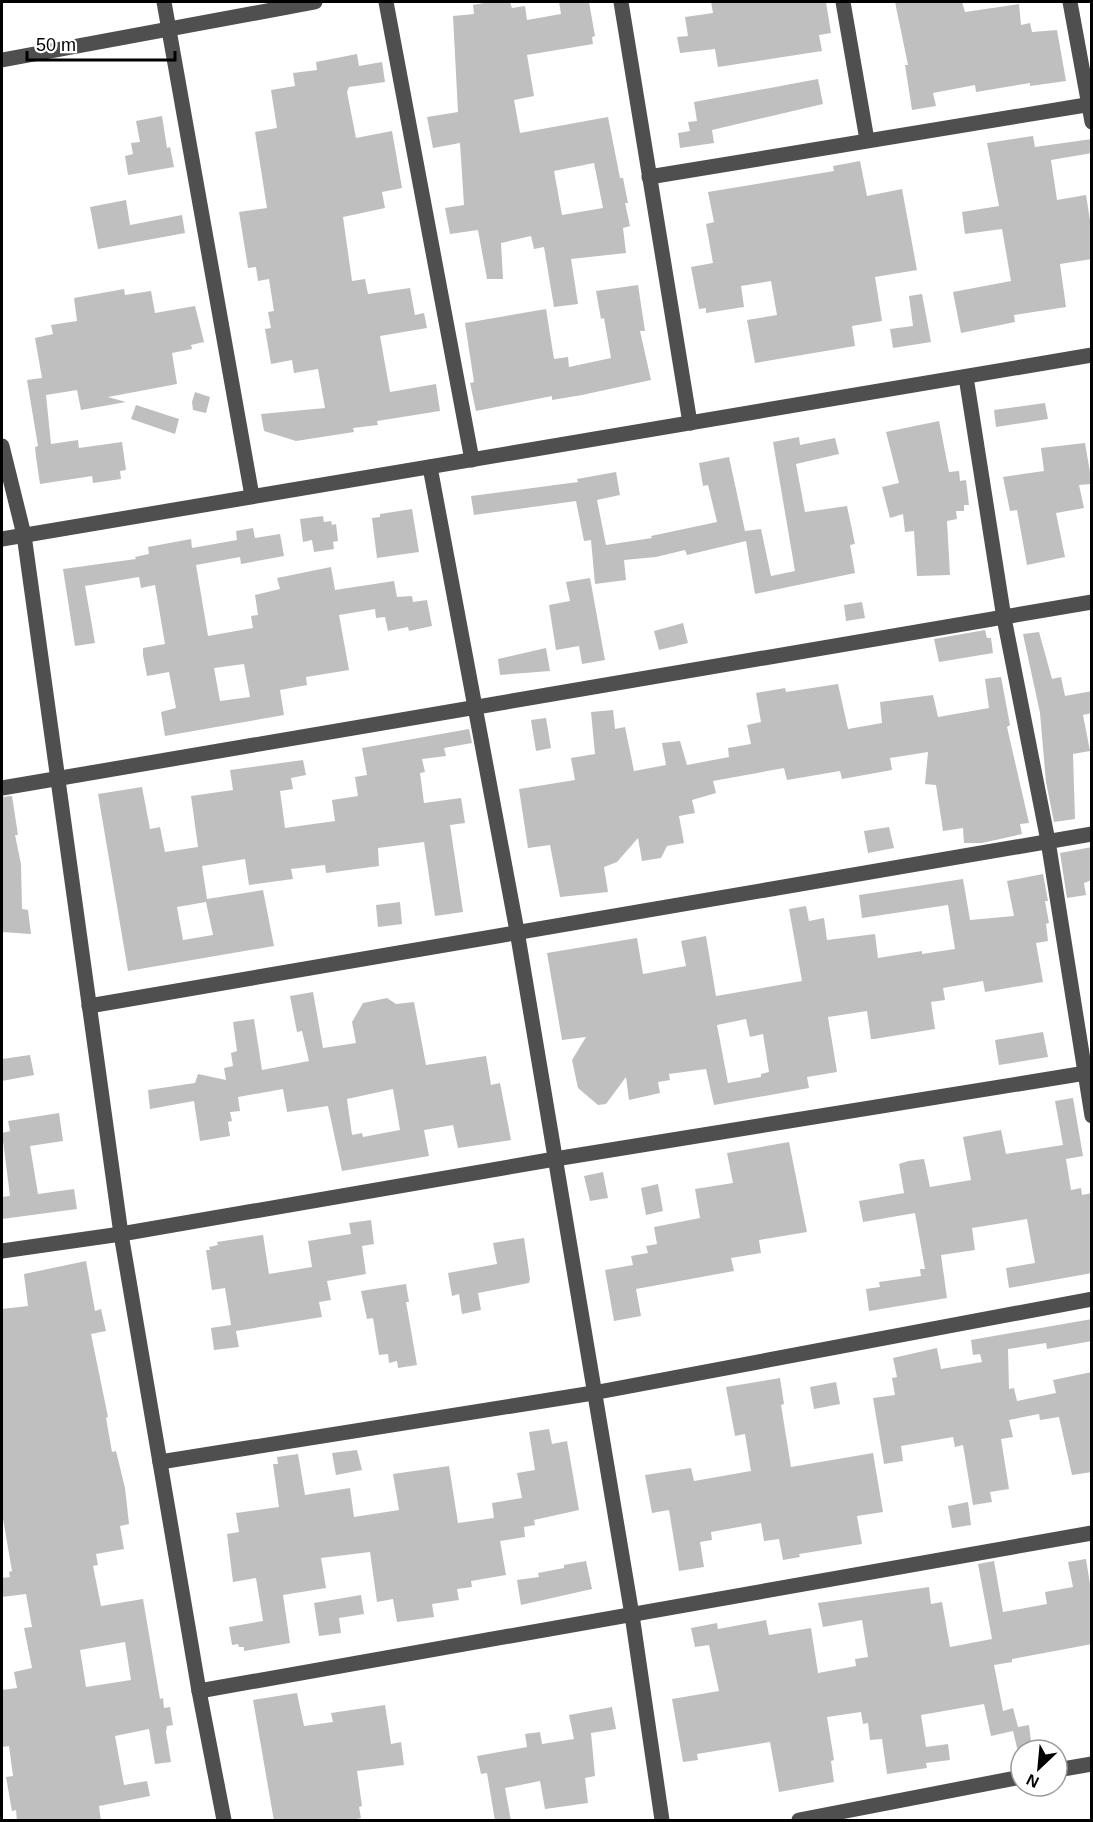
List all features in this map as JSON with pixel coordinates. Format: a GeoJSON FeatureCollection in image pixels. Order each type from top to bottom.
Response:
{"type":"FeatureCollection","features":[{"type":"Feature","properties":{"kind":"street"},"geometry":{"type":"LineString","coordinates":[[164,2],[252,496]]}},
{"type":"Feature","properties":{"kind":"street"},"geometry":{"type":"LineString","coordinates":[[2,60],[315,2]]}},
{"type":"Feature","properties":{"kind":"street"},"geometry":{"type":"LineString","coordinates":[[386,2],[472,460]]}},
{"type":"Feature","properties":{"kind":"street"},"geometry":{"type":"LineString","coordinates":[[621,2],[690,423]]}},
{"type":"Feature","properties":{"kind":"street"},"geometry":{"type":"LineString","coordinates":[[843,2],[867,140]]}},
{"type":"Feature","properties":{"kind":"street"},"geometry":{"type":"LineString","coordinates":[[1070,2],[1092,122]]}},
{"type":"Feature","properties":{"kind":"street"},"geometry":{"type":"LineString","coordinates":[[649,177],[1090,104]]}},
{"type":"Feature","properties":{"kind":"street"},"geometry":{"type":"LineString","coordinates":[[2,539],[1092,356]]}},
{"type":"Feature","properties":{"kind":"street"},"geometry":{"type":"LineString","coordinates":[[966,376],[1004,618],[1048,841],[1088,1072],[1092,1116]]}},
{"type":"Feature","properties":{"kind":"street"},"geometry":{"type":"LineString","coordinates":[[2,446],[24,535],[121,1234],[199,1691],[224,1821]]}},
{"type":"Feature","properties":{"kind":"street"},"geometry":{"type":"LineString","coordinates":[[430,467],[517,931],[632,1615],[662,1821]]}},
{"type":"Feature","properties":{"kind":"street"},"geometry":{"type":"LineString","coordinates":[[2,788],[1092,602]]}},
{"type":"Feature","properties":{"kind":"street"},"geometry":{"type":"LineString","coordinates":[[89,1006],[306,971],[517,931],[1092,834]]}},
{"type":"Feature","properties":{"kind":"street"},"geometry":{"type":"LineString","coordinates":[[2,1251],[121,1234],[555,1159],[1088,1072]]}},
{"type":"Feature","properties":{"kind":"street"},"geometry":{"type":"LineString","coordinates":[[160,1462],[593,1393],[1092,1299]]}},
{"type":"Feature","properties":{"kind":"street"},"geometry":{"type":"LineString","coordinates":[[199,1691],[1092,1533]]}},
{"type":"Feature","properties":{"kind":"street"},"geometry":{"type":"LineString","coordinates":[[1069,1768],[1092,1764]]}},
{"type":"Feature","properties":{"kind":"street"},"geometry":{"type":"LineString","coordinates":[[799,1821],[1009,1779]]}},
{"type":"Feature","properties":{"kind":"building"},"geometry":{"type":"Polygon","coordinates":[[[510,2],[512,8],[525,6],[527,20],[561,14],[559,2],[589,2],[595,36],[592,37],[593,44],[527,55],[534,96],[514,100],[520,133],[608,117],[620,178],[623,178],[628,203],[625,203],[630,226],[623,228],[626,253],[571,259],[578,304],[554,307],[544,247],[534,249],[531,236],[501,243],[503,279],[487,279],[478,230],[450,234],[445,208],[464,205],[460,143],[433,148],[427,117],[458,112],[453,16],[474,14],[473,5],[510,2]],[[594,163],[554,171],[562,215],[603,208],[594,163]]]}},
{"type":"Feature","properties":{"kind":"building"},"geometry":{"type":"Polygon","coordinates":[[[711,2],[826,2],[831,33],[819,35],[822,51],[718,67],[715,49],[680,53],[677,37],[688,36],[685,17],[713,13],[711,2]]]}},
{"type":"Feature","properties":{"kind":"building"},"geometry":{"type":"Polygon","coordinates":[[[895,2],[962,2],[965,12],[1019,4],[1021,25],[1030,23],[1032,32],[1057,30],[1066,81],[1030,86],[1030,83],[976,92],[975,85],[933,93],[936,106],[912,110],[905,65],[908,65],[895,2]]]}},
{"type":"Feature","properties":{"kind":"building"},"geometry":{"type":"Polygon","coordinates":[[[357,54],[359,66],[382,62],[385,82],[349,87],[347,92],[356,138],[392,131],[402,188],[382,192],[385,208],[343,217],[352,281],[365,279],[368,294],[410,288],[415,315],[424,313],[427,328],[380,336],[390,392],[436,384],[440,411],[377,421],[378,425],[353,428],[354,432],[296,441],[264,431],[261,414],[325,408],[318,369],[294,373],[292,360],[271,364],[265,329],[271,328],[268,312],[274,311],[269,279],[258,281],[256,267],[248,268],[239,212],[267,208],[255,132],[277,128],[271,90],[295,86],[293,73],[317,70],[316,62],[357,54]]]}},
{"type":"Feature","properties":{"kind":"building"},"geometry":{"type":"Polygon","coordinates":[[[818,79],[823,104],[712,130],[714,143],[680,148],[678,133],[690,131],[688,122],[697,121],[694,102],[818,79]]]}},
{"type":"Feature","properties":{"kind":"building"},"geometry":{"type":"Polygon","coordinates":[[[162,116],[167,148],[170,147],[174,167],[128,175],[125,156],[133,154],[131,143],[140,142],[136,121],[162,116]]]}},
{"type":"Feature","properties":{"kind":"building"},"geometry":{"type":"Polygon","coordinates":[[[1033,136],[1035,147],[1092,139],[1092,153],[1051,160],[1057,200],[1086,195],[1092,233],[1092,259],[1060,264],[1066,307],[1014,315],[1015,322],[961,333],[953,292],[1011,281],[1002,229],[965,234],[962,212],[999,206],[987,143],[1033,136]]]}},
{"type":"Feature","properties":{"kind":"building"},"geometry":{"type":"Polygon","coordinates":[[[860,161],[867,196],[902,189],[917,270],[875,277],[882,321],[852,326],[855,346],[755,363],[747,320],[777,315],[771,281],[741,286],[744,307],[706,313],[706,308],[699,309],[691,267],[713,263],[706,224],[714,222],[708,192],[834,171],[833,166],[860,161]]]}},
{"type":"Feature","properties":{"kind":"building"},"geometry":{"type":"Polygon","coordinates":[[[126,200],[130,225],[182,215],[185,233],[98,249],[90,207],[126,200]]]}},
{"type":"Feature","properties":{"kind":"building"},"geometry":{"type":"Polygon","coordinates":[[[638,285],[645,331],[640,331],[651,380],[582,395],[552,400],[552,396],[476,411],[470,383],[474,382],[465,323],[546,309],[554,359],[568,357],[569,367],[611,358],[604,318],[601,319],[596,291],[638,285]]]}},
{"type":"Feature","properties":{"kind":"building"},"geometry":{"type":"Polygon","coordinates":[[[124,289],[125,295],[151,291],[155,313],[195,306],[204,342],[191,345],[192,349],[172,353],[177,384],[108,397],[126,402],[81,410],[77,390],[46,395],[51,444],[78,440],[79,448],[122,442],[126,470],[120,471],[121,479],[93,483],[92,476],[40,484],[35,447],[38,446],[27,380],[42,378],[35,338],[53,334],[51,325],[77,321],[74,298],[124,289]]]}},
{"type":"Feature","properties":{"kind":"building"},"geometry":{"type":"Polygon","coordinates":[[[922,294],[931,342],[893,348],[890,329],[913,326],[909,296],[922,294]]]}},
{"type":"Feature","properties":{"kind":"building"},"geometry":{"type":"Polygon","coordinates":[[[195,392],[210,397],[206,413],[193,410],[192,402],[195,392]]]}},
{"type":"Feature","properties":{"kind":"building"},"geometry":{"type":"Polygon","coordinates":[[[1045,403],[1048,419],[996,427],[994,410],[1045,403]]]}},
{"type":"Feature","properties":{"kind":"building"},"geometry":{"type":"Polygon","coordinates":[[[136,405],[179,419],[175,434],[131,419],[136,405]]]}},
{"type":"Feature","properties":{"kind":"building"},"geometry":{"type":"Polygon","coordinates":[[[939,421],[949,472],[959,471],[960,481],[966,480],[969,505],[964,505],[964,511],[956,511],[957,519],[947,521],[950,575],[917,576],[914,531],[905,532],[903,514],[890,518],[882,487],[899,483],[886,432],[939,421]]]}},
{"type":"Feature","properties":{"kind":"building"},"geometry":{"type":"Polygon","coordinates":[[[799,437],[800,445],[835,438],[839,454],[796,464],[805,512],[847,506],[855,544],[850,545],[855,573],[755,594],[746,541],[687,555],[685,550],[656,557],[624,560],[626,580],[595,584],[591,540],[584,541],[576,501],[474,515],[471,496],[578,482],[577,479],[616,472],[620,495],[597,500],[606,545],[652,538],[651,536],[717,522],[708,485],[703,486],[699,463],[729,457],[745,531],[761,529],[771,576],[795,571],[773,442],[799,437]]]}},
{"type":"Feature","properties":{"kind":"building"},"geometry":{"type":"Polygon","coordinates":[[[1085,443],[1092,484],[1079,485],[1084,508],[1056,513],[1065,557],[1027,565],[1017,510],[1010,511],[1003,477],[1044,471],[1041,448],[1085,443]]]}},
{"type":"Feature","properties":{"kind":"building"},"geometry":{"type":"Polygon","coordinates":[[[412,509],[419,552],[377,558],[372,518],[380,517],[380,514],[412,509]]]}},
{"type":"Feature","properties":{"kind":"building"},"geometry":{"type":"Polygon","coordinates":[[[323,516],[324,522],[331,521],[332,525],[336,524],[338,541],[333,542],[334,549],[314,552],[312,540],[303,542],[300,519],[323,516]]]}},
{"type":"Feature","properties":{"kind":"building"},"geometry":{"type":"Polygon","coordinates":[[[253,528],[255,538],[280,534],[284,556],[241,564],[240,557],[196,565],[208,636],[253,628],[251,616],[258,615],[255,595],[280,589],[277,578],[331,567],[335,590],[394,581],[397,597],[412,596],[413,602],[427,600],[432,626],[409,631],[408,627],[388,631],[385,617],[376,618],[375,609],[339,615],[349,670],[306,677],[307,685],[280,690],[284,715],[165,736],[161,712],[176,708],[169,672],[147,676],[143,655],[143,648],[165,644],[155,585],[141,588],[139,577],[85,586],[95,643],[75,646],[63,569],[136,559],[135,557],[149,554],[148,547],[191,539],[192,548],[237,540],[236,531],[253,528]],[[244,664],[214,668],[220,701],[250,697],[244,664]]]}},
{"type":"Feature","properties":{"kind":"building"},"geometry":{"type":"Polygon","coordinates":[[[590,578],[605,660],[582,664],[579,646],[556,650],[549,605],[570,601],[566,582],[590,578]]]}},
{"type":"Feature","properties":{"kind":"building"},"geometry":{"type":"Polygon","coordinates":[[[862,602],[865,618],[846,621],[844,605],[862,602]]]}},
{"type":"Feature","properties":{"kind":"building"},"geometry":{"type":"Polygon","coordinates":[[[683,623],[688,643],[659,650],[654,631],[683,623]]]}},
{"type":"Feature","properties":{"kind":"building"},"geometry":{"type":"Polygon","coordinates":[[[985,630],[987,638],[991,638],[993,653],[939,662],[934,639],[985,630]]]}},
{"type":"Feature","properties":{"kind":"building"},"geometry":{"type":"Polygon","coordinates":[[[1039,632],[1052,679],[1061,677],[1065,696],[1092,691],[1092,713],[1083,715],[1090,751],[1073,754],[1075,819],[1054,822],[1046,782],[1040,713],[1023,634],[1039,632]]]}},
{"type":"Feature","properties":{"kind":"building"},"geometry":{"type":"Polygon","coordinates":[[[546,648],[550,671],[500,675],[498,659],[546,648]]]}},
{"type":"Feature","properties":{"kind":"building"},"geometry":{"type":"Polygon","coordinates":[[[1001,677],[1010,725],[1007,727],[1029,823],[1020,824],[1022,834],[982,843],[964,843],[963,828],[943,831],[936,785],[925,784],[928,752],[890,758],[892,770],[842,779],[840,771],[787,780],[784,768],[713,781],[716,793],[692,800],[695,813],[679,816],[684,843],[667,846],[661,858],[642,861],[638,838],[617,862],[604,867],[608,892],[560,897],[550,845],[528,848],[519,789],[575,780],[571,758],[595,754],[591,712],[613,710],[615,729],[625,727],[634,771],[666,765],[662,743],[680,741],[687,765],[729,757],[728,748],[751,744],[747,725],[761,722],[756,693],[785,688],[786,692],[838,684],[848,729],[882,723],[880,702],[933,695],[938,717],[989,708],[985,679],[1001,677]]]}},
{"type":"Feature","properties":{"kind":"building"},"geometry":{"type":"Polygon","coordinates":[[[546,718],[551,748],[536,751],[531,720],[546,718]]]}},
{"type":"Feature","properties":{"kind":"building"},"geometry":{"type":"Polygon","coordinates":[[[469,729],[472,743],[444,748],[446,756],[422,759],[425,772],[420,773],[424,803],[461,798],[465,823],[450,825],[463,912],[435,916],[424,842],[378,848],[379,866],[326,873],[325,865],[291,869],[293,879],[249,885],[245,859],[202,866],[207,899],[263,890],[274,946],[128,971],[98,794],[142,787],[150,829],[160,827],[165,852],[198,847],[191,796],[233,790],[230,770],[303,760],[306,775],[291,778],[293,789],[280,791],[285,828],[335,821],[332,800],[358,796],[355,777],[367,775],[362,748],[469,729]],[[206,902],[177,907],[183,940],[213,935],[206,902]]]}},
{"type":"Feature","properties":{"kind":"building"},"geometry":{"type":"Polygon","coordinates":[[[12,796],[18,835],[15,835],[21,864],[22,909],[28,910],[31,934],[2,932],[2,797],[12,796]]]}},
{"type":"Feature","properties":{"kind":"building"},"geometry":{"type":"Polygon","coordinates":[[[889,827],[894,848],[868,853],[864,831],[889,827]]]}},
{"type":"Feature","properties":{"kind":"building"},"geometry":{"type":"Polygon","coordinates":[[[1092,847],[1092,880],[1084,883],[1086,895],[1067,898],[1060,853],[1092,847]]]}},
{"type":"Feature","properties":{"kind":"building"},"geometry":{"type":"Polygon","coordinates":[[[1043,874],[1048,901],[1045,901],[1049,923],[1046,924],[1048,941],[1036,943],[1043,982],[985,992],[983,981],[943,988],[945,1000],[931,1002],[935,1029],[874,1039],[871,1039],[867,1011],[828,1017],[837,1072],[807,1077],[809,1088],[714,1105],[706,1069],[669,1074],[670,1080],[658,1082],[660,1093],[629,1100],[626,1077],[606,1104],[598,1105],[578,1088],[572,1060],[586,1037],[562,1040],[547,953],[637,938],[643,974],[686,966],[681,941],[706,936],[716,996],[802,981],[789,909],[806,906],[809,921],[824,918],[827,940],[875,934],[878,958],[922,951],[922,954],[955,949],[948,905],[862,918],[859,895],[963,879],[970,920],[1014,916],[1007,881],[1043,874]],[[746,1019],[717,1025],[728,1083],[761,1077],[761,1074],[769,1072],[763,1034],[750,1037],[746,1019]]]}},
{"type":"Feature","properties":{"kind":"building"},"geometry":{"type":"Polygon","coordinates":[[[400,902],[402,924],[378,927],[376,905],[400,902]]]}},
{"type":"Feature","properties":{"kind":"building"},"geometry":{"type":"Polygon","coordinates":[[[313,992],[323,1048],[356,1043],[352,1022],[363,1003],[387,998],[396,1004],[414,1002],[426,1065],[486,1056],[491,1085],[500,1083],[511,1140],[458,1148],[453,1125],[424,1130],[429,1156],[342,1171],[328,1106],[287,1112],[283,1089],[238,1097],[240,1111],[230,1112],[232,1121],[228,1122],[230,1136],[200,1141],[194,1101],[150,1109],[148,1090],[195,1083],[198,1074],[226,1080],[224,1068],[233,1066],[231,1053],[237,1051],[233,1022],[254,1019],[262,1070],[309,1061],[302,1031],[297,1032],[290,996],[313,992]],[[393,1089],[347,1099],[352,1135],[362,1133],[363,1137],[400,1130],[393,1089]]]}},
{"type":"Feature","properties":{"kind":"building"},"geometry":{"type":"Polygon","coordinates":[[[1043,1032],[1048,1057],[999,1065],[995,1040],[1043,1032]]]}},
{"type":"Feature","properties":{"kind":"building"},"geometry":{"type":"Polygon","coordinates":[[[30,1055],[34,1075],[2,1081],[2,1059],[30,1055]]]}},
{"type":"Feature","properties":{"kind":"building"},"geometry":{"type":"Polygon","coordinates":[[[1073,1098],[1083,1156],[1066,1159],[1071,1190],[1081,1188],[1082,1195],[1092,1193],[1092,1273],[1009,1288],[1006,1268],[1035,1263],[1027,1219],[972,1228],[975,1250],[941,1255],[947,1298],[869,1311],[866,1289],[880,1287],[879,1282],[921,1276],[920,1269],[925,1269],[915,1213],[863,1222],[859,1201],[904,1193],[899,1164],[908,1161],[924,1159],[930,1187],[971,1180],[963,1137],[1001,1130],[1006,1154],[1063,1145],[1055,1101],[1073,1098]]]}},
{"type":"Feature","properties":{"kind":"building"},"geometry":{"type":"Polygon","coordinates":[[[59,1113],[63,1141],[30,1146],[38,1194],[74,1189],[77,1209],[2,1219],[2,1197],[10,1196],[2,1133],[10,1131],[8,1121],[59,1113]]]}},
{"type":"Feature","properties":{"kind":"building"},"geometry":{"type":"Polygon","coordinates":[[[789,1142],[807,1232],[759,1240],[761,1253],[731,1258],[734,1271],[636,1289],[641,1316],[614,1321],[605,1270],[633,1265],[631,1256],[648,1253],[646,1246],[657,1244],[654,1227],[700,1218],[695,1189],[733,1183],[727,1153],[789,1142]]]}},
{"type":"Feature","properties":{"kind":"building"},"geometry":{"type":"Polygon","coordinates":[[[603,1172],[608,1198],[590,1201],[584,1176],[603,1172]]]}},
{"type":"Feature","properties":{"kind":"building"},"geometry":{"type":"Polygon","coordinates":[[[658,1184],[663,1211],[646,1215],[641,1188],[658,1184]]]}},
{"type":"Feature","properties":{"kind":"building"},"geometry":{"type":"Polygon","coordinates":[[[371,1220],[374,1244],[362,1246],[366,1274],[327,1281],[331,1300],[319,1302],[322,1317],[236,1331],[239,1347],[214,1350],[211,1328],[231,1325],[225,1288],[212,1290],[206,1250],[210,1250],[209,1247],[218,1245],[217,1242],[263,1235],[269,1274],[312,1267],[308,1241],[351,1234],[349,1223],[371,1220]]]}},
{"type":"Feature","properties":{"kind":"building"},"geometry":{"type":"Polygon","coordinates":[[[524,1238],[529,1283],[478,1293],[481,1310],[462,1314],[459,1294],[452,1296],[448,1273],[497,1264],[493,1243],[524,1238]]]}},
{"type":"Feature","properties":{"kind":"building"},"geometry":{"type":"Polygon","coordinates":[[[86,1261],[95,1311],[101,1309],[106,1331],[91,1334],[108,1417],[106,1418],[112,1452],[116,1451],[125,1488],[129,1524],[120,1526],[124,1549],[96,1554],[98,1565],[93,1566],[101,1606],[143,1599],[160,1699],[163,1698],[164,1708],[170,1707],[173,1725],[167,1726],[166,1732],[171,1762],[155,1764],[149,1729],[115,1736],[124,1785],[147,1781],[150,1796],[99,1806],[101,1821],[17,1821],[16,1810],[12,1811],[6,1777],[13,1776],[9,1746],[2,1747],[2,1690],[17,1688],[14,1672],[32,1668],[24,1628],[32,1627],[26,1594],[2,1597],[2,1578],[10,1577],[9,1572],[12,1571],[2,1513],[2,1309],[28,1306],[24,1274],[86,1261]],[[125,1642],[80,1650],[86,1687],[131,1680],[125,1642]]]}},
{"type":"Feature","properties":{"kind":"building"},"geometry":{"type":"Polygon","coordinates":[[[406,1284],[409,1302],[406,1302],[417,1365],[398,1368],[397,1361],[389,1363],[388,1354],[379,1355],[373,1318],[367,1319],[361,1291],[406,1284]]]}},
{"type":"Feature","properties":{"kind":"building"},"geometry":{"type":"Polygon","coordinates":[[[1092,1319],[1092,1341],[1047,1349],[1046,1343],[1008,1349],[1009,1389],[1014,1388],[1017,1401],[1056,1393],[1053,1380],[1092,1372],[1092,1472],[1072,1475],[1059,1417],[1040,1420],[1039,1414],[1009,1420],[1013,1437],[1001,1439],[1009,1489],[990,1492],[992,1502],[973,1505],[963,1445],[955,1447],[953,1437],[901,1446],[903,1461],[884,1464],[873,1398],[895,1395],[892,1378],[897,1377],[893,1358],[937,1348],[941,1369],[982,1362],[980,1354],[973,1355],[971,1340],[1092,1319]]]}},
{"type":"Feature","properties":{"kind":"building"},"geometry":{"type":"Polygon","coordinates":[[[780,1378],[784,1404],[781,1405],[791,1467],[873,1453],[883,1512],[857,1516],[862,1544],[799,1554],[800,1557],[783,1560],[779,1539],[764,1541],[761,1523],[711,1532],[712,1540],[700,1542],[704,1567],[679,1571],[669,1510],[652,1513],[645,1475],[691,1468],[694,1481],[751,1471],[745,1434],[735,1436],[726,1387],[780,1378]]]}},
{"type":"Feature","properties":{"kind":"building"},"geometry":{"type":"Polygon","coordinates":[[[836,1382],[840,1404],[814,1409],[810,1387],[836,1382]]]}},
{"type":"Feature","properties":{"kind":"building"},"geometry":{"type":"Polygon","coordinates":[[[549,1429],[552,1444],[567,1441],[579,1510],[534,1520],[535,1525],[524,1527],[525,1537],[500,1541],[506,1575],[471,1581],[472,1587],[457,1589],[459,1600],[432,1604],[434,1617],[397,1622],[393,1599],[377,1602],[370,1552],[321,1558],[326,1588],[283,1595],[290,1643],[244,1651],[244,1647],[239,1647],[238,1644],[232,1645],[229,1627],[263,1621],[256,1578],[233,1582],[227,1534],[239,1532],[236,1513],[279,1507],[273,1464],[278,1464],[277,1457],[298,1454],[305,1495],[350,1488],[354,1517],[399,1510],[393,1474],[449,1466],[458,1523],[494,1518],[492,1503],[522,1498],[517,1473],[535,1470],[529,1432],[549,1429]]]}},
{"type":"Feature","properties":{"kind":"building"},"geometry":{"type":"Polygon","coordinates":[[[357,1450],[362,1470],[336,1475],[332,1453],[357,1450]]]}},
{"type":"Feature","properties":{"kind":"building"},"geometry":{"type":"Polygon","coordinates":[[[968,1502],[971,1525],[952,1528],[948,1506],[968,1502]]]}},
{"type":"Feature","properties":{"kind":"building"},"geometry":{"type":"Polygon","coordinates":[[[1086,1559],[1092,1597],[1092,1644],[1012,1659],[1012,1662],[994,1665],[1003,1711],[1013,1708],[1018,1727],[1029,1725],[1031,1738],[1015,1738],[1013,1731],[991,1736],[984,1704],[921,1715],[926,1747],[948,1744],[950,1760],[926,1763],[927,1768],[887,1774],[882,1739],[870,1740],[868,1723],[863,1724],[861,1712],[827,1717],[834,1760],[831,1761],[834,1782],[779,1792],[770,1742],[697,1754],[698,1760],[683,1762],[672,1699],[719,1691],[709,1645],[695,1647],[691,1628],[717,1623],[718,1629],[766,1620],[769,1635],[811,1628],[818,1673],[856,1666],[855,1659],[868,1657],[862,1620],[823,1627],[818,1603],[929,1587],[931,1604],[942,1602],[950,1647],[992,1639],[978,1564],[994,1561],[1003,1612],[1047,1604],[1045,1592],[1073,1587],[1068,1562],[1086,1559]]]}},
{"type":"Feature","properties":{"kind":"building"},"geometry":{"type":"Polygon","coordinates":[[[586,1561],[592,1589],[521,1605],[517,1580],[539,1577],[538,1573],[586,1561]]]}},
{"type":"Feature","properties":{"kind":"building"},"geometry":{"type":"Polygon","coordinates":[[[361,1595],[364,1614],[339,1618],[341,1633],[319,1636],[314,1603],[361,1595]]]}},
{"type":"Feature","properties":{"kind":"building"},"geometry":{"type":"Polygon","coordinates":[[[297,1693],[304,1726],[333,1722],[331,1713],[385,1705],[391,1744],[401,1742],[404,1765],[357,1771],[362,1806],[359,1807],[361,1818],[347,1821],[274,1821],[253,1700],[297,1693]]]}},
{"type":"Feature","properties":{"kind":"building"},"geometry":{"type":"Polygon","coordinates":[[[612,1707],[616,1729],[591,1733],[595,1776],[585,1778],[588,1803],[545,1809],[540,1781],[505,1788],[511,1821],[495,1821],[487,1773],[481,1774],[477,1756],[527,1747],[525,1734],[540,1732],[542,1744],[574,1739],[569,1715],[612,1707]]]}}]}
